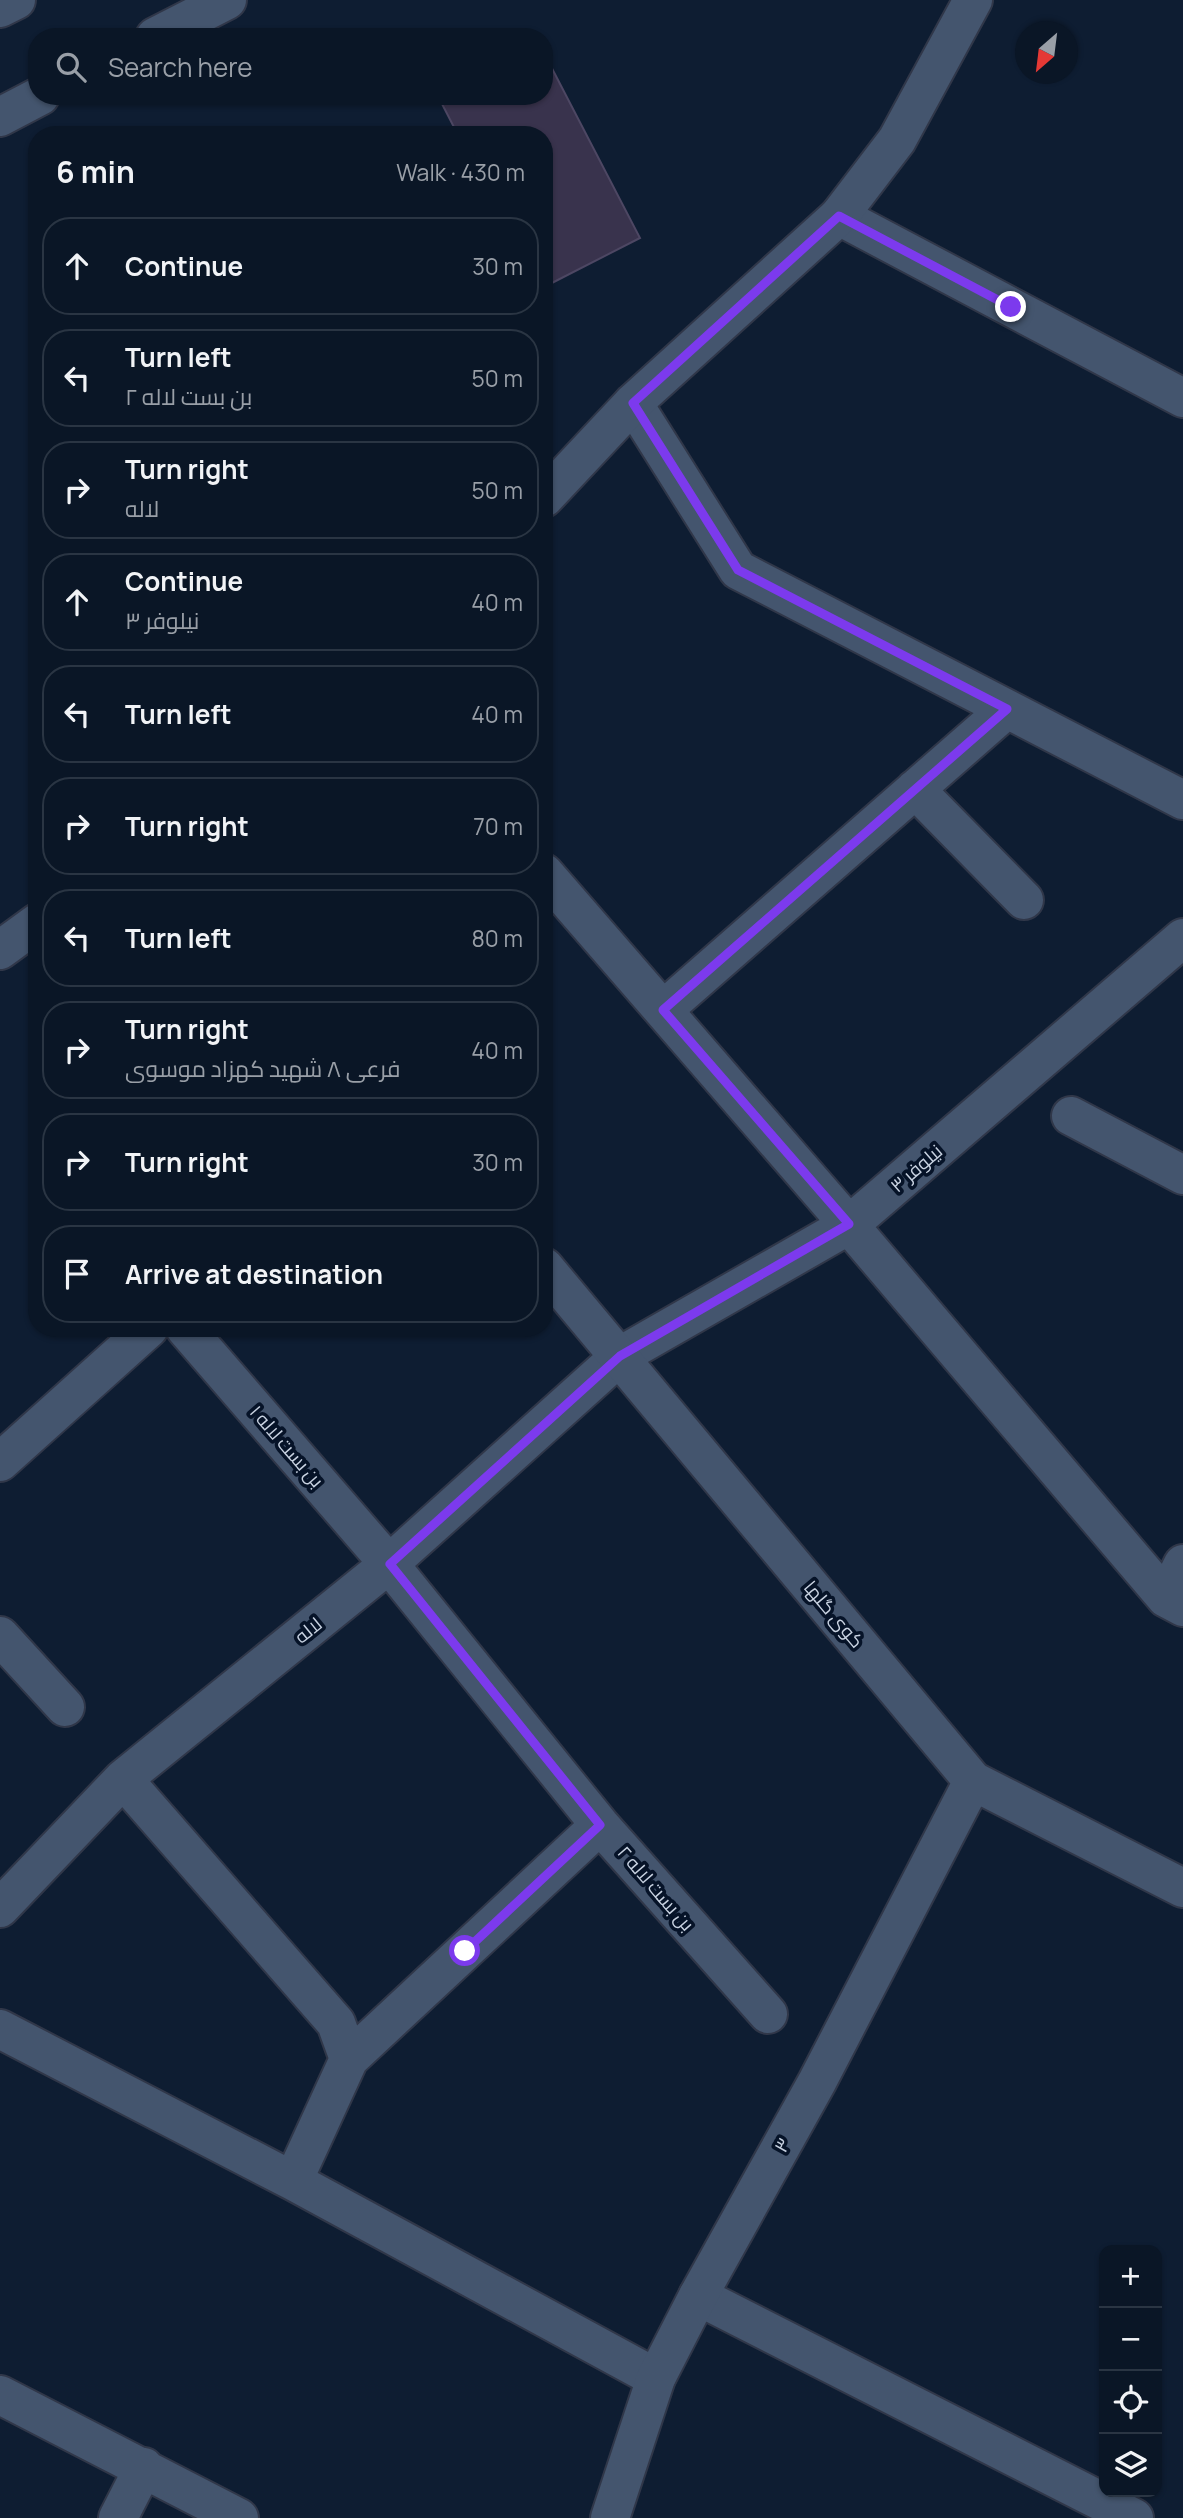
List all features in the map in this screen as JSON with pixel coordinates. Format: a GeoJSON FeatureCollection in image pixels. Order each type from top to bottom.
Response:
{"type":"FeatureCollection","features":[{"type":"Feature","properties":{"kind":"street"},"geometry":{"type":"LineString","coordinates":[[0,8],[16,0]]}},
{"type":"Feature","properties":{"kind":"street"},"geometry":{"type":"LineString","coordinates":[[173,28],[227,0]]}},
{"type":"Feature","properties":{"kind":"street"},"geometry":{"type":"LineString","coordinates":[[553,488],[633,403],[839,216],[897,140],[973,0]]}},
{"type":"Feature","properties":{"kind":"street"},"geometry":{"type":"LineString","coordinates":[[0,117],[28,102]]}},
{"type":"Feature","properties":{"kind":"street"},"geometry":{"type":"LineString","coordinates":[[839,216],[1183,398]]}},
{"type":"Feature","properties":{"kind":"street"},"geometry":{"type":"LineString","coordinates":[[633,403],[738,570],[1183,800]]}},
{"type":"Feature","properties":{"kind":"street"},"geometry":{"type":"LineString","coordinates":[[663,1010],[1007,709]]}},
{"type":"Feature","properties":{"kind":"street"},"geometry":{"type":"LineString","coordinates":[[915,789],[1024,900]]}},
{"type":"Feature","properties":{"kind":"street"},"geometry":{"type":"LineString","coordinates":[[553,883],[1175,1602]]}},
{"type":"Feature","properties":{"kind":"street"},"geometry":{"type":"LineString","coordinates":[[0,950],[28,930]]}},
{"type":"Feature","properties":{"kind":"street","name":"نیلوفر ۳"},"geometry":{"type":"LineString","coordinates":[[620,1356],[849,1224],[1183,937]]}},
{"type":"Feature","properties":{"kind":"street"},"geometry":{"type":"LineString","coordinates":[[1071,1116],[1183,1175]]}},
{"type":"Feature","properties":{"kind":"street","name":"کوی گلها"},"geometry":{"type":"LineString","coordinates":[[553,1278],[973,1781],[1183,1888]]}},
{"type":"Feature","properties":{"kind":"street"},"geometry":{"type":"LineString","coordinates":[[0,1462],[139,1337]]}},
{"type":"Feature","properties":{"kind":"street","name":"بن بست لاله ۱"},"geometry":{"type":"LineString","coordinates":[[193,1337],[390,1564]]}},
{"type":"Feature","properties":{"kind":"street","name":"لاله"},"geometry":{"type":"LineString","coordinates":[[0,1908],[123,1779],[390,1564],[620,1356]]}},
{"type":"Feature","properties":{"kind":"street","name":"بن بست لاله ۲"},"geometry":{"type":"LineString","coordinates":[[390,1564],[600,1825],[768,2014]]}},
{"type":"Feature","properties":{"kind":"street"},"geometry":{"type":"LineString","coordinates":[[1175,1602],[1183,1564]]}},
{"type":"Feature","properties":{"kind":"street"},"geometry":{"type":"LineString","coordinates":[[0,1636],[65,1707]]}},
{"type":"Feature","properties":{"kind":"street"},"geometry":{"type":"LineString","coordinates":[[123,1779],[336,2023],[349,2059]]}},
{"type":"Feature","properties":{"kind":"street","name":"۳"},"geometry":{"type":"LineString","coordinates":[[610,2518],[656,2378],[698,2296],[817,2082],[973,1781]]}},
{"type":"Feature","properties":{"kind":"street"},"geometry":{"type":"LineString","coordinates":[[293,2181],[349,2059],[600,1825]]}},
{"type":"Feature","properties":{"kind":"street"},"geometry":{"type":"LineString","coordinates":[[0,2029],[293,2181],[656,2378]]}},
{"type":"Feature","properties":{"kind":"street"},"geometry":{"type":"LineString","coordinates":[[698,2296],[1134,2518]]}},
{"type":"Feature","properties":{"kind":"street"},"geometry":{"type":"LineString","coordinates":[[0,2395],[239,2518]]}},
{"type":"Feature","properties":{"kind":"street"},"geometry":{"type":"LineString","coordinates":[[118,2518],[144,2467]]}},
{"type":"Feature","properties":{"kind":"building"},"geometry":{"type":"Polygon","coordinates":[[[553,70],[640,238],[553,282],[553,126],[453,126],[443,105],[553,105],[553,70]]]}},
{"type":"Feature","properties":{"kind":"route"},"geometry":{"type":"LineString","coordinates":[[465,1951],[600,1825],[390,1564],[620,1356],[849,1224],[663,1010],[1007,709],[738,570],[633,403],[839,216],[1011,307]]}}]}
